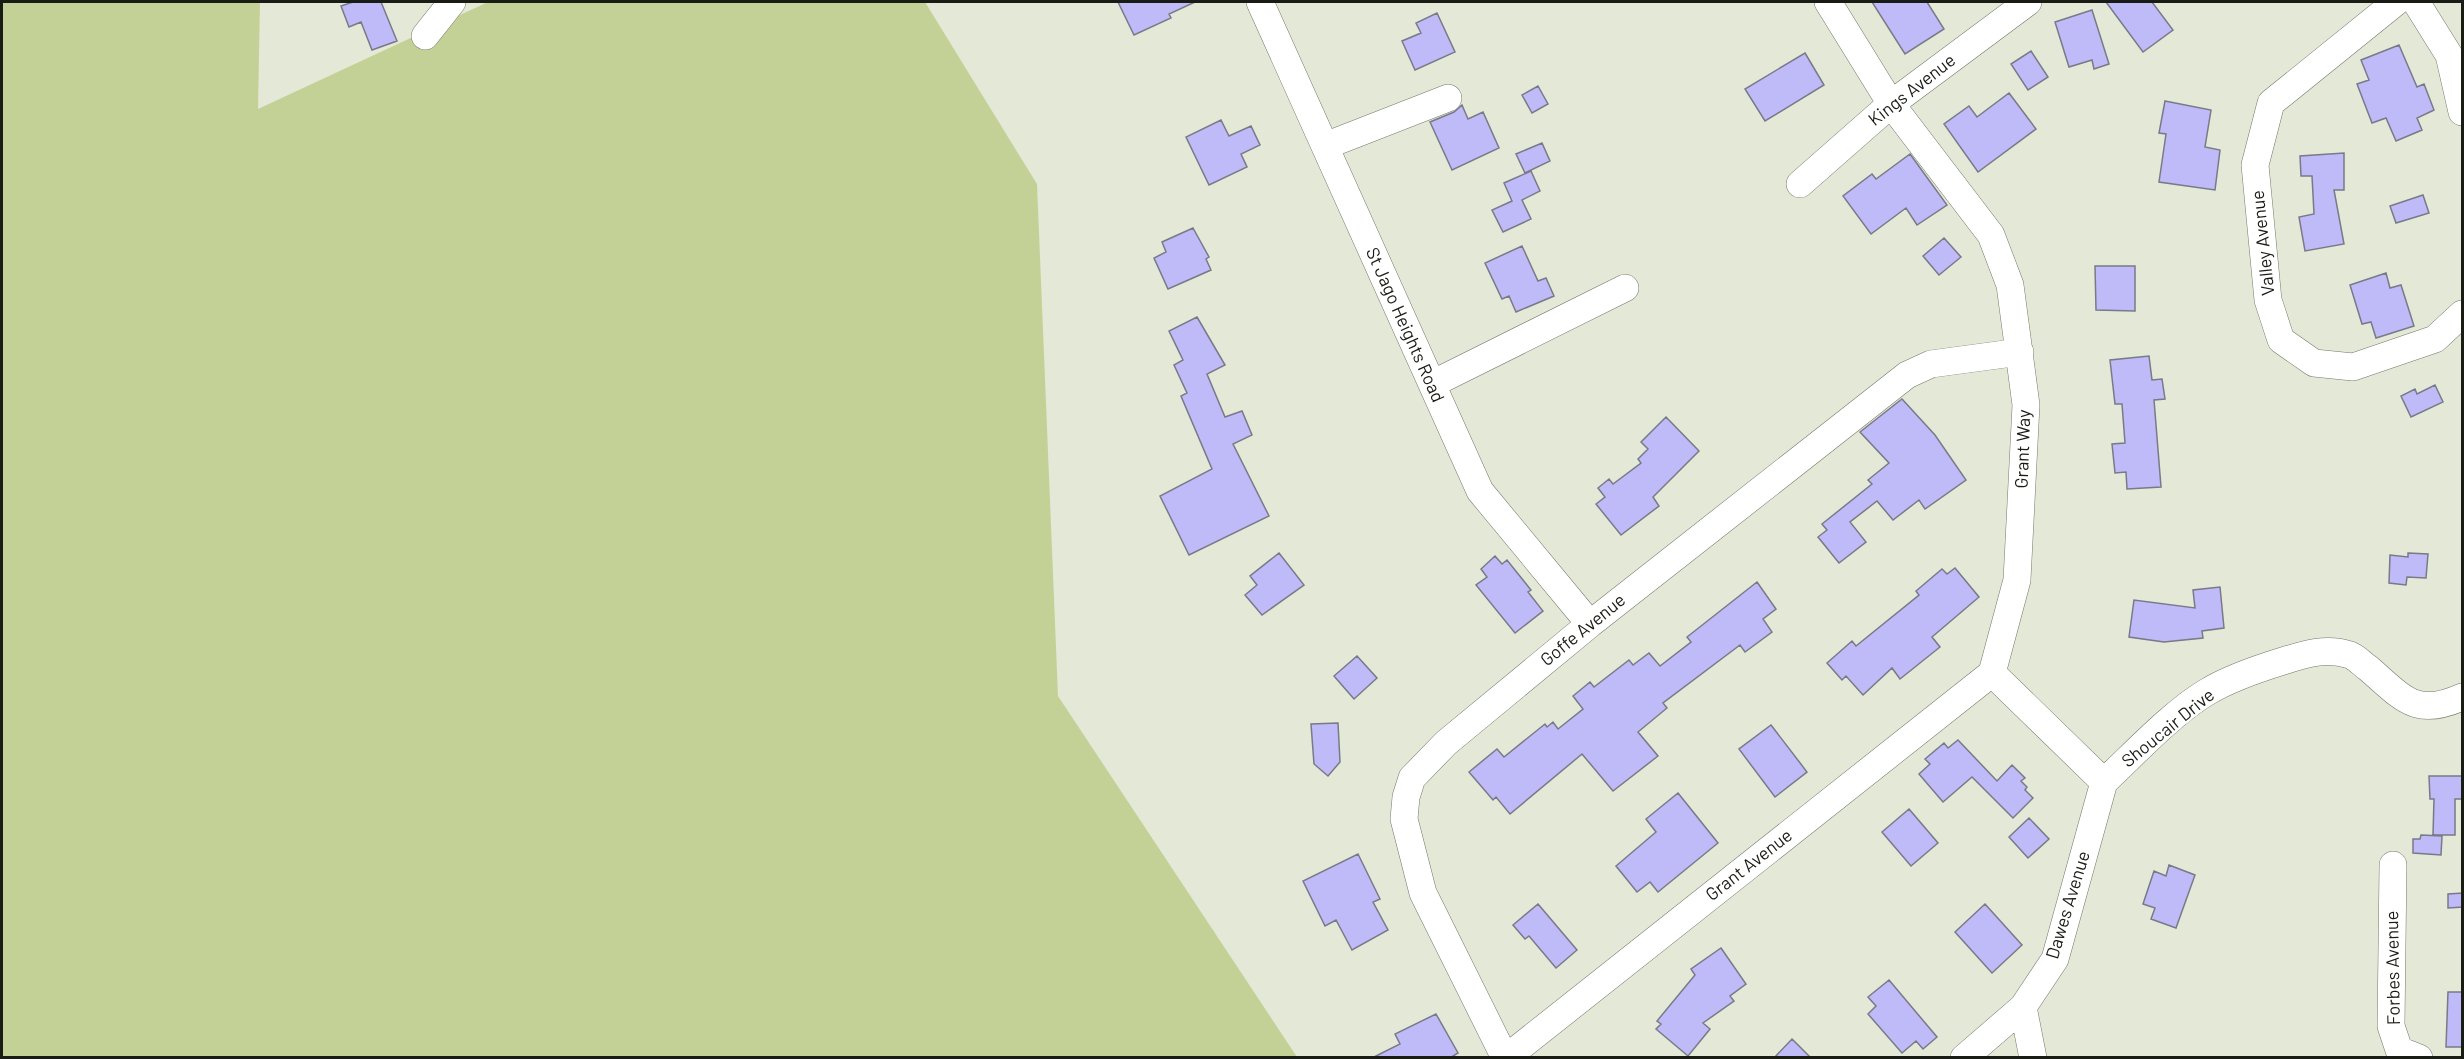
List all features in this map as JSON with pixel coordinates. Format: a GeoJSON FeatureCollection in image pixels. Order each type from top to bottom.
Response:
{"type":"FeatureCollection","features":[{"type":"Feature","properties":{"kind":"street"},"geometry":{"type":"LineString","coordinates":[[425,36],[452,2]]}},
{"type":"Feature","properties":{"kind":"street","name":"St Jago Heights Road"},"geometry":{"type":"LineString","coordinates":[[1260,2],[1480,491],[1590,624]]}},
{"type":"Feature","properties":{"kind":"street","name":"Grant Way"},"geometry":{"type":"LineString","coordinates":[[1828,2],[1891,104],[1991,235],[2010,285],[2026,405],[2017,580],[1992,674]]}},
{"type":"Feature","properties":{"kind":"street","name":"Kings Avenue"},"geometry":{"type":"LineString","coordinates":[[1800,184],[1891,104],[2028,2]]}},
{"type":"Feature","properties":{"kind":"street","name":"Valley Avenue"},"geometry":{"type":"LineString","coordinates":[[2396,2],[2271,103],[2255,165],[2268,300],[2281,340],[2314,363],[2353,367],[2435,339],[2463,314]]}},
{"type":"Feature","properties":{"kind":"street"},"geometry":{"type":"LineString","coordinates":[[2416,2],[2449,55],[2463,112]]}},
{"type":"Feature","properties":{"kind":"street"},"geometry":{"type":"LineString","coordinates":[[1325,146],[1448,98]]}},
{"type":"Feature","properties":{"kind":"street"},"geometry":{"type":"LineString","coordinates":[[1432,384],[1624,288]]}},
{"type":"Feature","properties":{"kind":"street","name":"Goffe Avenue"},"geometry":{"type":"LineString","coordinates":[[1505,1058],[1423,893],[1404,819],[1406,797],[1412,778],[1424,763],[1590,624],[1906,375],[1931,364],[2020,352]]}},
{"type":"Feature","properties":{"kind":"street","name":"Shoucair Drive"},"geometry":{"type":"LineString","coordinates":[[2104,782],[2153,736],[2206,692],[2254,670],[2307,653],[2329,651],[2352,655],[2405,700],[2424,707],[2441,707],[2463,697]]}},
{"type":"Feature","properties":{"kind":"street"},"geometry":{"type":"LineString","coordinates":[[1992,674],[2104,782]]}},
{"type":"Feature","properties":{"kind":"street","name":"Grant Avenue"},"geometry":{"type":"LineString","coordinates":[[1505,1058],[1992,674]]}},
{"type":"Feature","properties":{"kind":"street","name":"Dawes Avenue"},"geometry":{"type":"LineString","coordinates":[[2023,1007],[2055,959],[2104,782]]}},
{"type":"Feature","properties":{"kind":"street","name":"Forbes Avenue"},"geometry":{"type":"LineString","coordinates":[[2392,865],[2391,1026],[2399,1050],[2419,1058]]}},
{"type":"Feature","properties":{"kind":"street"},"geometry":{"type":"LineString","coordinates":[[1964,1058],[2023,1007],[2033,1058]]}},
{"type":"Feature","properties":{"kind":"green space"},"geometry":{"type":"Polygon","coordinates":[[[2,2],[260,2],[258,109],[488,2],[925,2],[1037,184],[1058,696],[1297,1057],[2,1058],[2,2]]]}},
{"type":"Feature","properties":{"kind":"building"},"geometry":{"type":"Polygon","coordinates":[[[353,2],[381,2],[397,41],[372,50],[361,22],[349,27],[341,6],[353,2]]]}},
{"type":"Feature","properties":{"kind":"building"},"geometry":{"type":"Polygon","coordinates":[[[1118,2],[1195,2],[1169,14],[1171,18],[1134,35],[1118,2]]]}},
{"type":"Feature","properties":{"kind":"building"},"geometry":{"type":"Polygon","coordinates":[[[1872,2],[1927,2],[1944,29],[1905,54],[1872,2]]]}},
{"type":"Feature","properties":{"kind":"building"},"geometry":{"type":"Polygon","coordinates":[[[2106,2],[2152,2],[2173,30],[2143,52],[2106,2]]]}},
{"type":"Feature","properties":{"kind":"building"},"geometry":{"type":"Polygon","coordinates":[[[2092,10],[2109,64],[2094,69],[2092,60],[2069,67],[2055,22],[2092,10]]]}},
{"type":"Feature","properties":{"kind":"building"},"geometry":{"type":"Polygon","coordinates":[[[1437,13],[1455,52],[1415,70],[1402,41],[1421,33],[1416,23],[1437,13]]]}},
{"type":"Feature","properties":{"kind":"building"},"geometry":{"type":"Polygon","coordinates":[[[2399,45],[2417,87],[2424,84],[2434,110],[2417,118],[2422,130],[2396,141],[2386,118],[2372,123],[2357,84],[2369,80],[2361,60],[2399,45]]]}},
{"type":"Feature","properties":{"kind":"building"},"geometry":{"type":"Polygon","coordinates":[[[2031,51],[2048,77],[2028,90],[2011,64],[2031,51]]]}},
{"type":"Feature","properties":{"kind":"building"},"geometry":{"type":"Polygon","coordinates":[[[1805,53],[1824,85],[1765,121],[1745,89],[1805,53]]]}},
{"type":"Feature","properties":{"kind":"building"},"geometry":{"type":"Polygon","coordinates":[[[1538,86],[1548,104],[1532,113],[1522,95],[1538,86]]]}},
{"type":"Feature","properties":{"kind":"building"},"geometry":{"type":"Polygon","coordinates":[[[2009,93],[2036,129],[1978,172],[1944,124],[1969,106],[1977,117],[2009,93]]]}},
{"type":"Feature","properties":{"kind":"building"},"geometry":{"type":"Polygon","coordinates":[[[2165,101],[2211,110],[2205,147],[2220,150],[2215,190],[2159,182],[2166,134],[2159,133],[2165,101]]]}},
{"type":"Feature","properties":{"kind":"building"},"geometry":{"type":"Polygon","coordinates":[[[1462,105],[1468,119],[1483,112],[1499,148],[1452,170],[1430,122],[1454,112],[1462,105]]]}},
{"type":"Feature","properties":{"kind":"building"},"geometry":{"type":"Polygon","coordinates":[[[1221,120],[1229,136],[1251,126],[1260,145],[1241,154],[1247,167],[1209,185],[1186,137],[1221,120]]]}},
{"type":"Feature","properties":{"kind":"building"},"geometry":{"type":"Polygon","coordinates":[[[1542,143],[1550,161],[1525,173],[1516,154],[1542,143]]]}},
{"type":"Feature","properties":{"kind":"building"},"geometry":{"type":"Polygon","coordinates":[[[2344,153],[2344,190],[2334,190],[2344,244],[2305,251],[2299,217],[2314,214],[2312,176],[2301,176],[2300,156],[2344,153]]]}},
{"type":"Feature","properties":{"kind":"building"},"geometry":{"type":"Polygon","coordinates":[[[1910,154],[1947,205],[1917,225],[1906,208],[1871,234],[1843,196],[1872,174],[1876,179],[1910,154]]]}},
{"type":"Feature","properties":{"kind":"building"},"geometry":{"type":"Polygon","coordinates":[[[1531,171],[1540,191],[1522,200],[1531,219],[1503,232],[1492,210],[1512,201],[1504,183],[1531,171]]]}},
{"type":"Feature","properties":{"kind":"building"},"geometry":{"type":"Polygon","coordinates":[[[2423,195],[2429,213],[2396,223],[2390,206],[2423,195]]]}},
{"type":"Feature","properties":{"kind":"building"},"geometry":{"type":"Polygon","coordinates":[[[1193,228],[1209,257],[1206,259],[1211,270],[1168,289],[1154,258],[1166,252],[1162,242],[1193,228]]]}},
{"type":"Feature","properties":{"kind":"building"},"geometry":{"type":"Polygon","coordinates":[[[1944,238],[1961,257],[1939,275],[1923,256],[1944,238]]]}},
{"type":"Feature","properties":{"kind":"building"},"geometry":{"type":"Polygon","coordinates":[[[1522,246],[1538,281],[1546,278],[1554,296],[1516,312],[1509,296],[1502,299],[1485,263],[1522,246]]]}},
{"type":"Feature","properties":{"kind":"building"},"geometry":{"type":"Polygon","coordinates":[[[2095,266],[2135,266],[2135,311],[2096,310],[2095,266]]]}},
{"type":"Feature","properties":{"kind":"building"},"geometry":{"type":"Polygon","coordinates":[[[2386,273],[2390,288],[2401,285],[2414,326],[2376,338],[2371,322],[2362,324],[2350,285],[2386,273]]]}},
{"type":"Feature","properties":{"kind":"building"},"geometry":{"type":"Polygon","coordinates":[[[1197,317],[1225,365],[1207,374],[1225,417],[1242,411],[1252,435],[1233,444],[1269,516],[1189,555],[1160,496],[1212,469],[1181,396],[1187,393],[1174,365],[1183,360],[1169,331],[1197,317]]]}},
{"type":"Feature","properties":{"kind":"building"},"geometry":{"type":"Polygon","coordinates":[[[2149,356],[2152,380],[2162,379],[2165,399],[2154,400],[2161,487],[2127,489],[2126,472],[2115,473],[2112,444],[2125,443],[2122,404],[2115,404],[2110,360],[2149,356]]]}},
{"type":"Feature","properties":{"kind":"building"},"geometry":{"type":"Polygon","coordinates":[[[2435,385],[2443,402],[2411,417],[2401,396],[2415,389],[2417,394],[2435,385]]]}},
{"type":"Feature","properties":{"kind":"building"},"geometry":{"type":"Polygon","coordinates":[[[1902,399],[1935,435],[1966,480],[1925,509],[1919,500],[1893,520],[1877,501],[1850,522],[1866,542],[1839,563],[1818,537],[1827,530],[1822,524],[1872,484],[1868,480],[1889,463],[1860,432],[1902,399]]]}},
{"type":"Feature","properties":{"kind":"building"},"geometry":{"type":"Polygon","coordinates":[[[1666,417],[1699,451],[1653,497],[1659,506],[1621,535],[1596,504],[1605,497],[1598,488],[1609,479],[1613,484],[1641,463],[1638,459],[1648,449],[1641,442],[1666,417]]]}},
{"type":"Feature","properties":{"kind":"building"},"geometry":{"type":"Polygon","coordinates":[[[1279,553],[1304,585],[1262,615],[1245,595],[1257,585],[1250,576],[1279,553]]]}},
{"type":"Feature","properties":{"kind":"building"},"geometry":{"type":"Polygon","coordinates":[[[2408,553],[2428,554],[2426,578],[2407,577],[2406,585],[2389,583],[2390,555],[2408,557],[2408,553]]]}},
{"type":"Feature","properties":{"kind":"building"},"geometry":{"type":"Polygon","coordinates":[[[1495,556],[1502,564],[1507,560],[1531,590],[1528,592],[1543,611],[1515,633],[1476,585],[1487,577],[1481,569],[1495,556]]]}},
{"type":"Feature","properties":{"kind":"building"},"geometry":{"type":"Polygon","coordinates":[[[1955,568],[1979,597],[1932,637],[1940,647],[1900,679],[1892,668],[1863,695],[1846,676],[1842,680],[1827,663],[1852,641],[1856,646],[1919,595],[1916,591],[1942,569],[1947,574],[1955,568]]]}},
{"type":"Feature","properties":{"kind":"building"},"geometry":{"type":"Polygon","coordinates":[[[1757,582],[1776,609],[1763,619],[1772,632],[1745,652],[1740,645],[1663,703],[1667,708],[1638,732],[1658,756],[1613,791],[1582,754],[1510,814],[1496,797],[1493,800],[1469,772],[1497,749],[1504,757],[1545,724],[1547,727],[1553,722],[1558,729],[1583,709],[1573,696],[1590,682],[1594,687],[1629,660],[1633,665],[1649,653],[1660,666],[1691,642],[1687,637],[1757,582]]]}},
{"type":"Feature","properties":{"kind":"building"},"geometry":{"type":"Polygon","coordinates":[[[2220,587],[2224,628],[2202,631],[2203,638],[2164,642],[2129,637],[2134,600],[2195,608],[2193,590],[2220,587]]]}},
{"type":"Feature","properties":{"kind":"building"},"geometry":{"type":"Polygon","coordinates":[[[1357,656],[1377,678],[1354,699],[1334,676],[1357,656]]]}},
{"type":"Feature","properties":{"kind":"building"},"geometry":{"type":"Polygon","coordinates":[[[1338,723],[1340,762],[1328,776],[1314,764],[1311,724],[1338,723]]]}},
{"type":"Feature","properties":{"kind":"building"},"geometry":{"type":"Polygon","coordinates":[[[1771,725],[1807,772],[1775,797],[1739,749],[1771,725]]]}},
{"type":"Feature","properties":{"kind":"building"},"geometry":{"type":"Polygon","coordinates":[[[1958,740],[1997,781],[2012,765],[2025,778],[2021,781],[2027,787],[2025,790],[2033,798],[2013,818],[1972,777],[1943,802],[1919,774],[1930,764],[1925,759],[1944,743],[1948,748],[1958,740]]]}},
{"type":"Feature","properties":{"kind":"building"},"geometry":{"type":"Polygon","coordinates":[[[2429,776],[2463,776],[2463,799],[2455,799],[2455,835],[2433,835],[2434,799],[2430,799],[2429,776]]]}},
{"type":"Feature","properties":{"kind":"building"},"geometry":{"type":"Polygon","coordinates":[[[1678,793],[1718,843],[1658,892],[1650,882],[1637,892],[1616,866],[1656,832],[1646,819],[1678,793]]]}},
{"type":"Feature","properties":{"kind":"building"},"geometry":{"type":"Polygon","coordinates":[[[1909,809],[1938,843],[1911,866],[1882,832],[1909,809]]]}},
{"type":"Feature","properties":{"kind":"building"},"geometry":{"type":"Polygon","coordinates":[[[2029,818],[2049,839],[2028,858],[2009,837],[2029,818]]]}},
{"type":"Feature","properties":{"kind":"building"},"geometry":{"type":"Polygon","coordinates":[[[2421,835],[2442,836],[2441,855],[2413,853],[2413,839],[2420,839],[2421,835]]]}},
{"type":"Feature","properties":{"kind":"building"},"geometry":{"type":"Polygon","coordinates":[[[1358,854],[1380,899],[1373,902],[1388,930],[1352,950],[1336,920],[1325,926],[1303,881],[1358,854]]]}},
{"type":"Feature","properties":{"kind":"building"},"geometry":{"type":"Polygon","coordinates":[[[2169,865],[2195,875],[2176,928],[2151,919],[2155,908],[2143,904],[2154,871],[2166,876],[2169,865]]]}},
{"type":"Feature","properties":{"kind":"building"},"geometry":{"type":"Polygon","coordinates":[[[2463,893],[2463,907],[2448,908],[2448,894],[2463,893]]]}},
{"type":"Feature","properties":{"kind":"building"},"geometry":{"type":"Polygon","coordinates":[[[1538,904],[1577,950],[1556,968],[1529,936],[1525,939],[1513,925],[1538,904]]]}},
{"type":"Feature","properties":{"kind":"building"},"geometry":{"type":"Polygon","coordinates":[[[1985,904],[2022,945],[1992,973],[1955,932],[1985,904]]]}},
{"type":"Feature","properties":{"kind":"building"},"geometry":{"type":"Polygon","coordinates":[[[1721,948],[1746,984],[1730,996],[1734,1001],[1703,1023],[1710,1029],[1688,1056],[1656,1029],[1661,1024],[1657,1021],[1695,975],[1691,969],[1721,948]]]}},
{"type":"Feature","properties":{"kind":"building"},"geometry":{"type":"Polygon","coordinates":[[[1889,980],[1937,1037],[1923,1049],[1916,1041],[1902,1053],[1868,1014],[1876,1006],[1868,997],[1889,980]]]}},
{"type":"Feature","properties":{"kind":"building"},"geometry":{"type":"Polygon","coordinates":[[[2448,992],[2463,992],[2463,1047],[2446,1047],[2448,992]]]}},
{"type":"Feature","properties":{"kind":"building"},"geometry":{"type":"Polygon","coordinates":[[[1436,1014],[1458,1053],[1450,1058],[1372,1058],[1400,1044],[1395,1034],[1436,1014]]]}},
{"type":"Feature","properties":{"kind":"building"},"geometry":{"type":"Polygon","coordinates":[[[1792,1039],[1811,1058],[1774,1058],[1792,1039]]]}}]}
